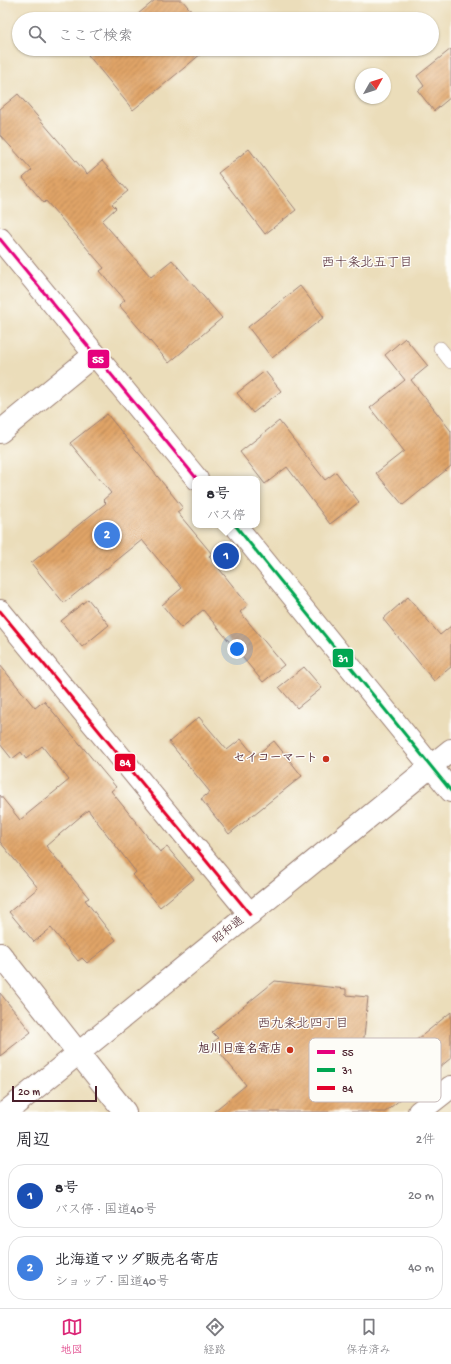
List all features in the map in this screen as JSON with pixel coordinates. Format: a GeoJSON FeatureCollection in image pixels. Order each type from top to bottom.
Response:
{"type":"FeatureCollection","features":[{"type":"Feature","properties":{"kind":"main road"},"geometry":{"type":"LineString","coordinates":[[0,239],[195,476]]}},
{"type":"Feature","properties":{"kind":"main road"},"geometry":{"type":"LineString","coordinates":[[0,432],[95,354]]}},
{"type":"Feature","properties":{"kind":"main road"},"geometry":{"type":"LineString","coordinates":[[237,528],[451,791]]}},
{"type":"Feature","properties":{"kind":"main road"},"geometry":{"type":"LineString","coordinates":[[0,610],[250,914]]}},
{"type":"Feature","properties":{"kind":"main road","name":"昭和通"},"geometry":{"type":"LineString","coordinates":[[6,1112],[451,750]]}},
{"type":"Feature","properties":{"kind":"main road"},"geometry":{"type":"LineString","coordinates":[[0,954],[80,1052],[125,1112]]}},
{"type":"Feature","properties":{"kind":"main road"},"geometry":{"type":"LineString","coordinates":[[441,1095],[451,1087]]}},
{"type":"Feature","properties":{"kind":"main road"},"geometry":{"type":"LineString","coordinates":[[419,1112],[432,1102]]}},
{"type":"Feature","properties":{"kind":"lane"},"geometry":{"type":"LineString","coordinates":[[440,348],[451,362]]}},
{"type":"Feature","properties":{"kind":"building"},"geometry":{"type":"Polygon","coordinates":[[[155,0],[182,0],[192,12],[140,12],[155,0]]]}},
{"type":"Feature","properties":{"kind":"building"},"geometry":{"type":"Polygon","coordinates":[[[451,49],[451,97],[434,111],[418,91],[424,86],[417,76],[451,49]]]}},
{"type":"Feature","properties":{"kind":"building"},"geometry":{"type":"Polygon","coordinates":[[[89,56],[199,56],[133,110],[89,56]]]}},
{"type":"Feature","properties":{"kind":"building"},"geometry":{"type":"Polygon","coordinates":[[[18,94],[87,174],[102,161],[128,191],[112,204],[116,208],[102,221],[151,277],[172,260],[222,318],[169,363],[119,305],[125,300],[100,271],[104,268],[46,201],[44,203],[23,178],[32,170],[0,135],[0,109],[18,94]]]}},
{"type":"Feature","properties":{"kind":"building"},"geometry":{"type":"Polygon","coordinates":[[[249,149],[296,210],[265,234],[218,173],[249,149]]]}},
{"type":"Feature","properties":{"kind":"building"},"geometry":{"type":"Polygon","coordinates":[[[300,286],[324,317],[272,358],[248,327],[300,286]]]}},
{"type":"Feature","properties":{"kind":"building"},"geometry":{"type":"Polygon","coordinates":[[[405,338],[428,366],[411,380],[451,431],[451,466],[403,505],[376,473],[404,451],[370,408],[405,380],[385,355],[405,338]]]}},
{"type":"Feature","properties":{"kind":"building"},"geometry":{"type":"Polygon","coordinates":[[[265,371],[281,391],[253,413],[237,393],[265,371]]]}},
{"type":"Feature","properties":{"kind":"building"},"geometry":{"type":"Polygon","coordinates":[[[107,414],[183,508],[177,512],[212,554],[209,556],[248,605],[240,612],[284,665],[263,682],[203,610],[181,628],[162,605],[182,588],[142,540],[64,603],[31,563],[106,503],[103,500],[111,493],[70,443],[107,414]]]}},
{"type":"Feature","properties":{"kind":"building"},"geometry":{"type":"Polygon","coordinates":[[[279,421],[325,480],[336,472],[359,502],[330,524],[287,467],[265,484],[240,452],[279,421]]]}},
{"type":"Feature","properties":{"kind":"building"},"geometry":{"type":"Polygon","coordinates":[[[408,597],[440,635],[451,626],[451,667],[434,681],[383,619],[408,597]]]}},
{"type":"Feature","properties":{"kind":"building"},"geometry":{"type":"Polygon","coordinates":[[[88,599],[109,625],[82,647],[61,621],[88,599]]]}},
{"type":"Feature","properties":{"kind":"building"},"geometry":{"type":"Polygon","coordinates":[[[0,665],[35,708],[44,701],[116,787],[111,791],[160,852],[167,847],[194,879],[160,907],[133,875],[136,872],[88,810],[46,846],[89,898],[85,900],[116,940],[87,963],[82,958],[78,961],[51,928],[34,942],[9,912],[38,888],[0,842],[0,795],[20,820],[69,780],[42,746],[26,759],[21,752],[12,759],[0,744],[0,665]]]}},
{"type":"Feature","properties":{"kind":"building"},"geometry":{"type":"Polygon","coordinates":[[[304,667],[322,688],[297,708],[279,687],[304,667]]]}},
{"type":"Feature","properties":{"kind":"building"},"geometry":{"type":"Polygon","coordinates":[[[199,717],[227,750],[241,739],[255,756],[274,741],[302,776],[229,834],[201,799],[210,792],[169,742],[199,717]]]}},
{"type":"Feature","properties":{"kind":"building","name":"旭川日産名寄店"},"geometry":{"type":"Polygon","coordinates":[[[275,981],[346,989],[346,995],[368,997],[364,1038],[309,1038],[309,1102],[397,1102],[385,1112],[213,1112],[246,1085],[212,1043],[218,1038],[212,1032],[275,981]]]}},
{"type":"Feature","properties":{"kind":"building"},"geometry":{"type":"Polygon","coordinates":[[[0,993],[31,1032],[0,1056],[0,993]]]}},
{"type":"Feature","properties":{"kind":"building","name":"旭川日産名寄店"},"geometry":{"type":"Polygon","coordinates":[[[451,1012],[451,1058],[441,1066],[441,1038],[419,1038],[451,1012]]]}},
{"type":"Feature","properties":{"kind":"transit line","name":"55"},"geometry":{"type":"LineString","coordinates":[[0,239],[195,476]]}},
{"type":"Feature","properties":{"kind":"transit line","name":"31"},"geometry":{"type":"LineString","coordinates":[[237,528],[451,791]]}},
{"type":"Feature","properties":{"kind":"transit line","name":"84"},"geometry":{"type":"LineString","coordinates":[[0,611],[250,914]]}},
{"type":"Feature","properties":{"kind":"place","name":"北海道マツダ販売名寄店"},"geometry":{"type":"Point","coordinates":[107,535]}},
{"type":"Feature","properties":{"kind":"place","name":"8号"},"geometry":{"type":"Point","coordinates":[226,556]}},
{"type":"Feature","properties":{"kind":"place","name":"セイコーマート"},"geometry":{"type":"Point","coordinates":[326,759]}},
{"type":"Feature","properties":{"kind":"place","name":"旭川日産名寄店"},"geometry":{"type":"Point","coordinates":[290,1050]}},
{"type":"Feature","properties":{"kind":"district","name":"西十条北五丁目"},"geometry":{"type":"Point","coordinates":[367,263]}},
{"type":"Feature","properties":{"kind":"district","name":"西九条北四丁目"},"geometry":{"type":"Point","coordinates":[303,1024]}}]}
